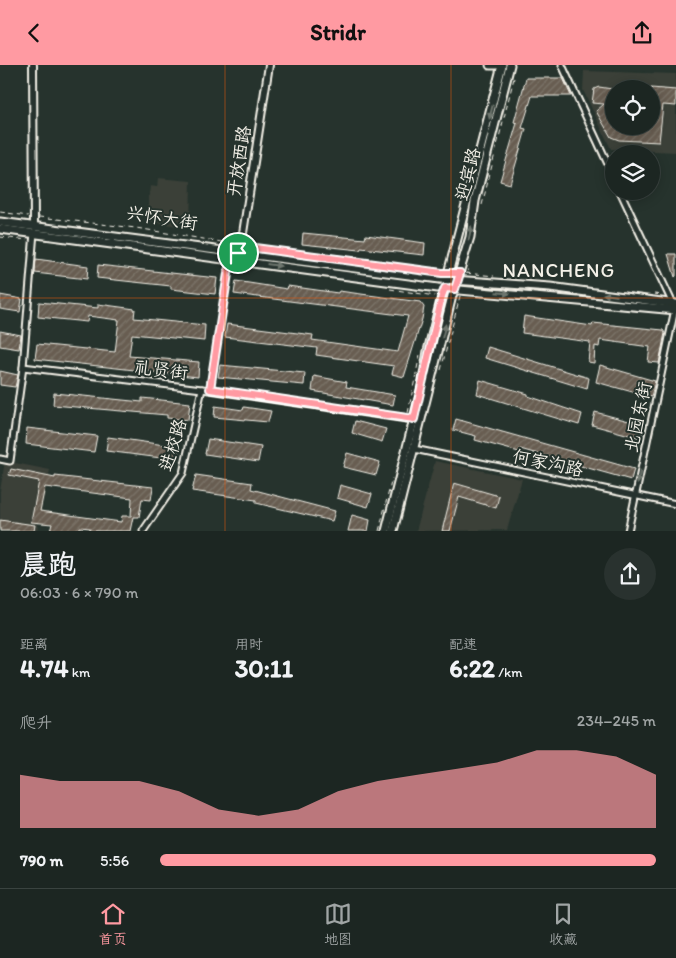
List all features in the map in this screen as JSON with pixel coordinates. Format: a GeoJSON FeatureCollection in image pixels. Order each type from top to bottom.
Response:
{"type":"FeatureCollection","features":[{"type":"Feature","properties":{"kind":"main road"},"geometry":{"type":"LineString","coordinates":[[490,65],[496,65]]}},
{"type":"Feature","properties":{"kind":"main road"},"geometry":{"type":"LineString","coordinates":[[386,531],[414,419],[428,351],[448,280],[502,65]]}},
{"type":"Feature","properties":{"kind":"main road","name":"迎宾路"},"geometry":{"type":"LineString","coordinates":[[393,531],[459,277],[510,65]]}},
{"type":"Feature","properties":{"kind":"main road","name":"兴怀大街"},"geometry":{"type":"LineString","coordinates":[[0,222],[34,230]]}},
{"type":"Feature","properties":{"kind":"main road","name":"兴怀大街"},"geometry":{"type":"LineString","coordinates":[[0,229],[34,230],[237,253],[448,280],[459,277],[550,287],[675,307]]}},
{"type":"Feature","properties":{"kind":"main road","name":"兴怀大街"},"geometry":{"type":"LineString","coordinates":[[237,253],[445,288],[675,307]]}},
{"type":"Feature","properties":{"kind":"street"},"geometry":{"type":"LineString","coordinates":[[0,459],[10,461],[23,367],[35,217],[33,65]]}},
{"type":"Feature","properties":{"kind":"street","name":"开放西路"},"geometry":{"type":"LineString","coordinates":[[237,253],[269,65]]}},
{"type":"Feature","properties":{"kind":"street"},"geometry":{"type":"LineString","coordinates":[[562,65],[605,158]]}},
{"type":"Feature","properties":{"kind":"street"},"geometry":{"type":"LineString","coordinates":[[624,200],[675,307]]}},
{"type":"Feature","properties":{"kind":"street","name":"北园东街"},"geometry":{"type":"LineString","coordinates":[[628,531],[675,307]]}},
{"type":"Feature","properties":{"kind":"street","name":"礼贤街"},"geometry":{"type":"LineString","coordinates":[[23,367],[210,389],[414,419]]}},
{"type":"Feature","properties":{"kind":"street","name":"进校路"},"geometry":{"type":"LineString","coordinates":[[143,531],[183,473],[202,389]]}},
{"type":"Feature","properties":{"kind":"street","name":"何家沟路"},"geometry":{"type":"LineString","coordinates":[[414,449],[676,505]]}},
{"type":"Feature","properties":{"kind":"lane"},"geometry":{"type":"LineString","coordinates":[[210,389],[229,267],[237,253]]}},
{"type":"Feature","properties":{"kind":"path","name":"兴怀大街"},"geometry":{"type":"LineString","coordinates":[[0,212],[136,228],[237,253],[290,252]]}},
{"type":"Feature","properties":{"kind":"path"},"geometry":{"type":"LineString","coordinates":[[459,277],[496,276]]}},
{"type":"Feature","properties":{"kind":"path"},"geometry":{"type":"LineString","coordinates":[[649,293],[668,295]]}},
{"type":"Feature","properties":{"kind":"shaded area"},"geometry":{"type":"Polygon","coordinates":[[[584,71],[676,74],[676,152],[660,151],[660,145],[609,145],[583,90],[584,71]]]}},
{"type":"Feature","properties":{"kind":"shaded area"},"geometry":{"type":"Polygon","coordinates":[[[158,178],[191,181],[190,228],[146,221],[150,186],[157,187],[158,178]]]}},
{"type":"Feature","properties":{"kind":"shaded area"},"geometry":{"type":"Polygon","coordinates":[[[5,461],[50,470],[37,530],[0,531],[0,491],[5,461]]]}},
{"type":"Feature","properties":{"kind":"shaded area"},"geometry":{"type":"Polygon","coordinates":[[[435,461],[522,479],[507,530],[416,531],[435,461]]]}},
{"type":"Feature","properties":{"kind":"building"},"geometry":{"type":"Polygon","coordinates":[[[526,78],[563,78],[571,96],[532,96],[522,128],[526,129],[510,184],[500,181],[517,123],[514,122],[526,78]]]}},
{"type":"Feature","properties":{"kind":"building"},"geometry":{"type":"Polygon","coordinates":[[[599,87],[605,88],[605,127],[596,111],[604,104],[592,103],[594,89],[599,87]]]}},
{"type":"Feature","properties":{"kind":"building"},"geometry":{"type":"Polygon","coordinates":[[[660,89],[676,90],[676,106],[663,105],[660,133],[660,89]]]}},
{"type":"Feature","properties":{"kind":"building"},"geometry":{"type":"Polygon","coordinates":[[[610,135],[660,135],[659,142],[619,140],[610,135]]]}},
{"type":"Feature","properties":{"kind":"building"},"geometry":{"type":"Polygon","coordinates":[[[303,233],[365,239],[366,235],[425,243],[424,255],[302,244],[303,233]]]}},
{"type":"Feature","properties":{"kind":"building"},"geometry":{"type":"Polygon","coordinates":[[[668,254],[676,254],[675,277],[668,254]]]}},
{"type":"Feature","properties":{"kind":"building"},"geometry":{"type":"Polygon","coordinates":[[[36,259],[88,266],[87,279],[35,273],[36,259]]]}},
{"type":"Feature","properties":{"kind":"building"},"geometry":{"type":"Polygon","coordinates":[[[98,265],[217,278],[215,294],[171,289],[171,286],[97,278],[98,265]]]}},
{"type":"Feature","properties":{"kind":"building"},"geometry":{"type":"Polygon","coordinates":[[[236,281],[287,289],[288,286],[420,302],[424,307],[422,319],[404,377],[392,374],[394,366],[316,355],[317,348],[225,337],[227,324],[313,335],[312,340],[398,352],[408,316],[234,294],[236,281]]]}},
{"type":"Feature","properties":{"kind":"building"},"geometry":{"type":"Polygon","coordinates":[[[0,295],[22,299],[20,312],[0,309],[0,295]]]}},
{"type":"Feature","properties":{"kind":"building"},"geometry":{"type":"Polygon","coordinates":[[[39,302],[98,308],[98,304],[135,309],[134,318],[205,325],[204,341],[132,334],[129,356],[199,362],[198,377],[35,359],[37,344],[115,352],[119,320],[88,316],[87,322],[38,317],[39,302]]]}},
{"type":"Feature","properties":{"kind":"building"},"geometry":{"type":"Polygon","coordinates":[[[524,316],[592,326],[593,323],[663,330],[665,333],[659,363],[648,362],[650,347],[600,340],[599,347],[595,346],[594,363],[588,362],[590,342],[522,333],[524,316]]]}},
{"type":"Feature","properties":{"kind":"building"},"geometry":{"type":"Polygon","coordinates":[[[0,331],[21,335],[19,349],[0,346],[0,331]]]}},
{"type":"Feature","properties":{"kind":"building"},"geometry":{"type":"Polygon","coordinates":[[[488,347],[589,378],[587,389],[485,358],[488,347]]]}},
{"type":"Feature","properties":{"kind":"building"},"geometry":{"type":"Polygon","coordinates":[[[220,365],[305,373],[304,385],[218,377],[220,365]]]}},
{"type":"Feature","properties":{"kind":"building"},"geometry":{"type":"Polygon","coordinates":[[[600,365],[655,381],[651,397],[596,382],[600,365]]]}},
{"type":"Feature","properties":{"kind":"building"},"geometry":{"type":"Polygon","coordinates":[[[0,371],[18,375],[15,387],[0,385],[0,371]]]}},
{"type":"Feature","properties":{"kind":"building"},"geometry":{"type":"Polygon","coordinates":[[[314,376],[347,382],[346,387],[395,395],[393,405],[312,391],[314,376]]]}},
{"type":"Feature","properties":{"kind":"building"},"geometry":{"type":"Polygon","coordinates":[[[480,380],[528,394],[528,396],[582,414],[579,425],[477,394],[480,380]]]}},
{"type":"Feature","properties":{"kind":"building"},"geometry":{"type":"Polygon","coordinates":[[[54,393],[142,402],[142,398],[190,403],[188,420],[167,418],[167,415],[53,405],[54,393]]]}},
{"type":"Feature","properties":{"kind":"building"},"geometry":{"type":"Polygon","coordinates":[[[215,406],[243,410],[244,407],[271,411],[268,422],[214,417],[215,406]]]}},
{"type":"Feature","properties":{"kind":"building"},"geometry":{"type":"Polygon","coordinates":[[[595,412],[644,425],[641,438],[592,425],[595,412]]]}},
{"type":"Feature","properties":{"kind":"building"},"geometry":{"type":"Polygon","coordinates":[[[456,419],[634,469],[631,480],[520,449],[519,452],[475,440],[476,436],[453,430],[456,419]]]}},
{"type":"Feature","properties":{"kind":"building"},"geometry":{"type":"Polygon","coordinates":[[[355,421],[386,429],[382,442],[352,433],[355,421]]]}},
{"type":"Feature","properties":{"kind":"building"},"geometry":{"type":"Polygon","coordinates":[[[27,428],[97,436],[94,452],[26,444],[27,428]]]}},
{"type":"Feature","properties":{"kind":"building"},"geometry":{"type":"Polygon","coordinates":[[[108,437],[179,447],[177,460],[106,451],[108,437]]]}},
{"type":"Feature","properties":{"kind":"building"},"geometry":{"type":"Polygon","coordinates":[[[208,439],[261,447],[258,462],[205,454],[208,439]]]}},
{"type":"Feature","properties":{"kind":"building"},"geometry":{"type":"Polygon","coordinates":[[[347,453],[380,462],[376,475],[343,467],[347,453]]]}},
{"type":"Feature","properties":{"kind":"building"},"geometry":{"type":"Polygon","coordinates":[[[11,469],[55,478],[55,476],[153,487],[151,500],[142,499],[139,517],[133,517],[130,531],[89,531],[90,528],[80,527],[79,531],[50,531],[52,524],[31,522],[39,481],[9,475],[11,469]],[[45,487],[40,511],[121,522],[122,516],[131,516],[132,498],[45,487]]]}},
{"type":"Feature","properties":{"kind":"building"},"geometry":{"type":"Polygon","coordinates":[[[196,475],[252,483],[251,489],[335,511],[332,521],[256,503],[256,500],[192,491],[196,475]]]}},
{"type":"Feature","properties":{"kind":"building"},"geometry":{"type":"Polygon","coordinates":[[[454,483],[499,496],[496,508],[459,497],[450,531],[442,531],[454,483]]]}},
{"type":"Feature","properties":{"kind":"building"},"geometry":{"type":"Polygon","coordinates":[[[340,485],[372,494],[368,507],[337,498],[340,485]]]}},
{"type":"Feature","properties":{"kind":"building"},"geometry":{"type":"Polygon","coordinates":[[[352,515],[370,520],[368,531],[348,531],[352,515]]]}},
{"type":"Feature","properties":{"kind":"building"},"geometry":{"type":"Polygon","coordinates":[[[0,520],[35,525],[34,531],[0,531],[0,520]]]}},
{"type":"Feature","properties":{"kind":"district","name":"NANCHENG"},"geometry":{"type":"Point","coordinates":[559,270]}},
{"type":"Feature","properties":{"kind":"route"},"geometry":{"type":"LineString","coordinates":[[241,246],[442,273],[460,273],[455,289],[445,288],[442,296],[414,419],[210,389],[229,267],[238,253],[241,246]]}}]}
